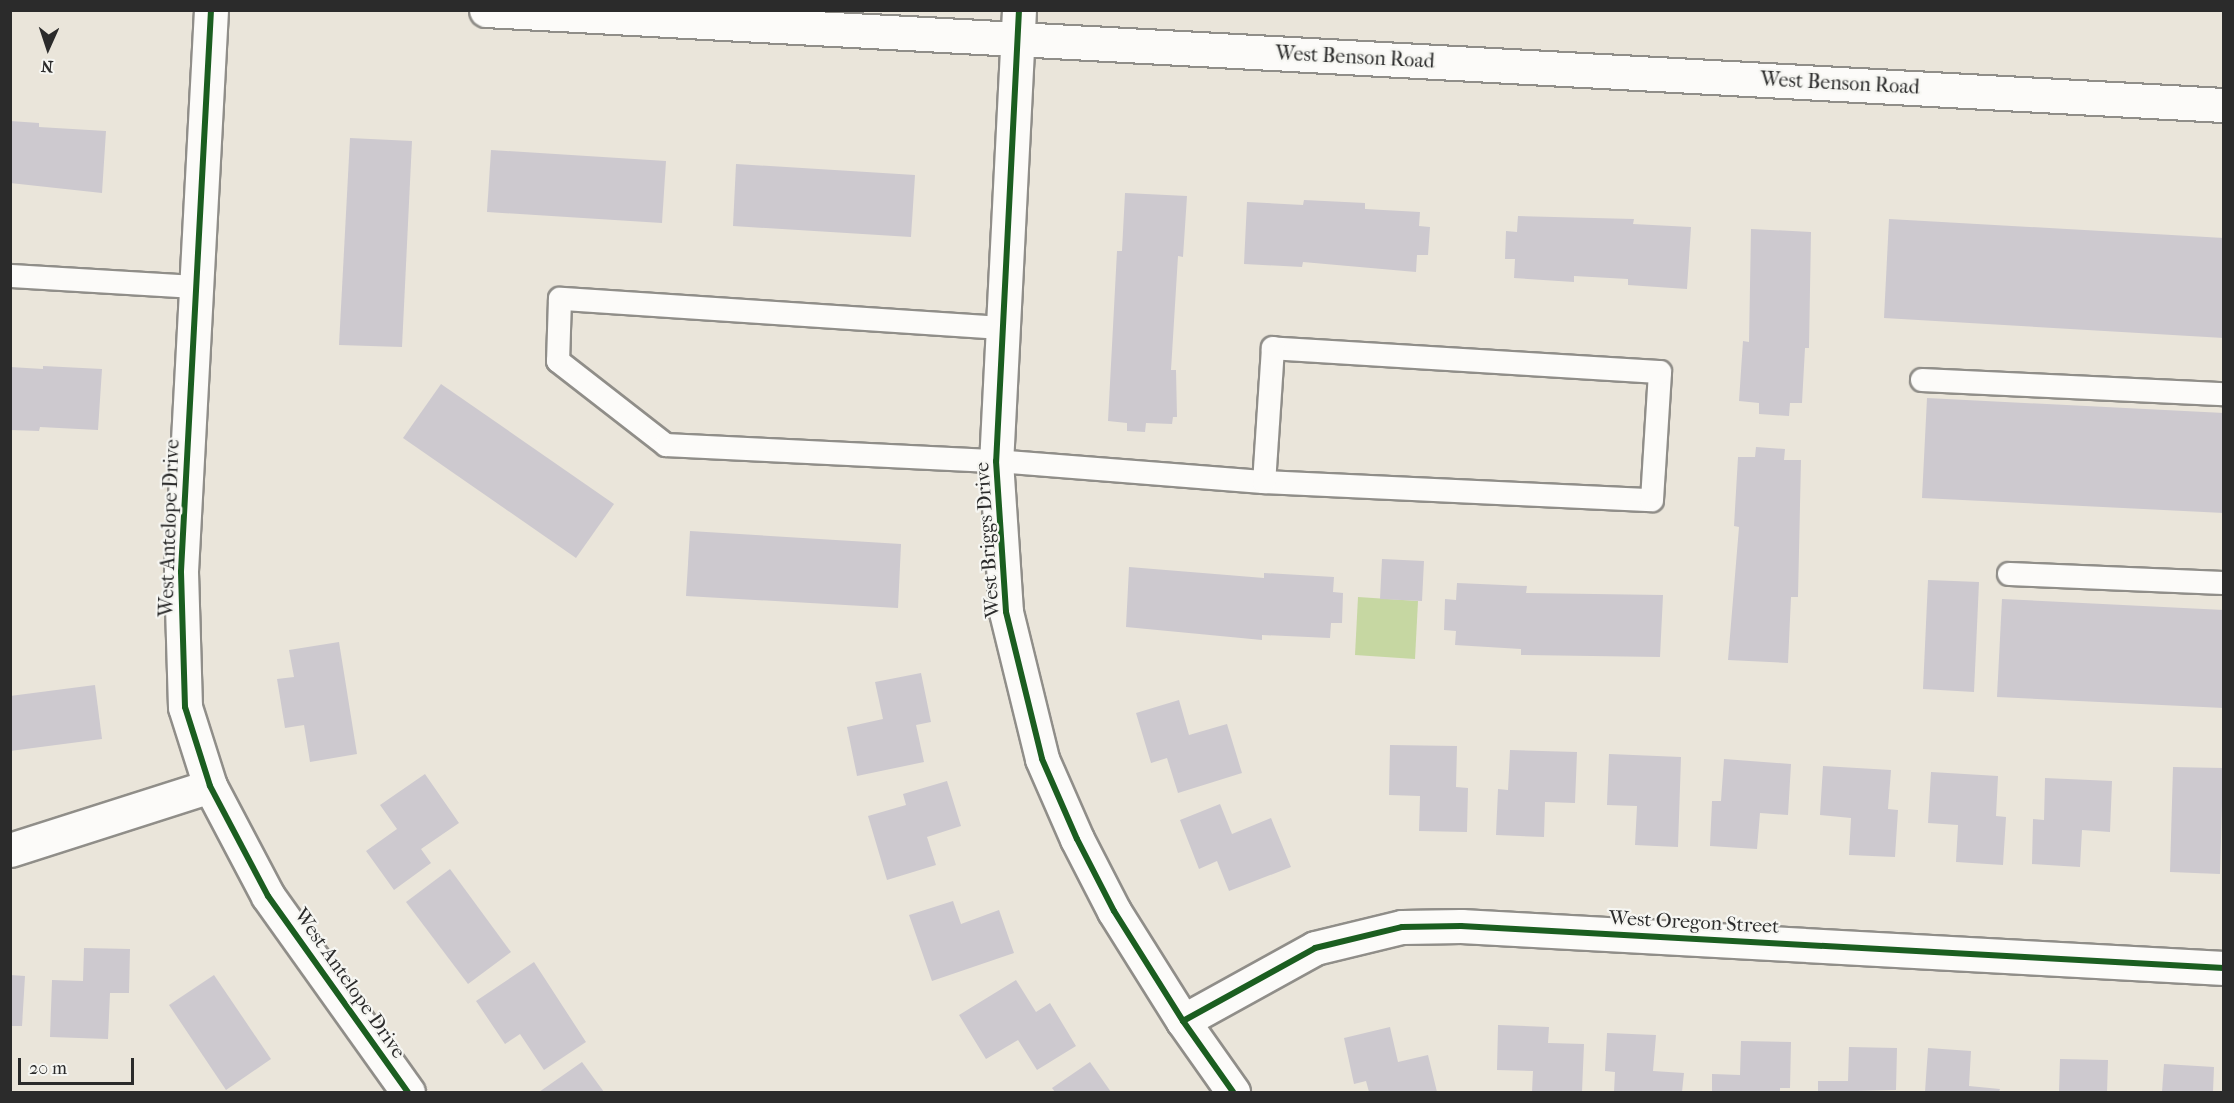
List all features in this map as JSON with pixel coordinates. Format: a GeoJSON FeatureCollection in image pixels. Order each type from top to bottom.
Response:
{"type":"FeatureCollection","features":[{"type":"Feature","properties":{"kind":"street","name":"West Antelope Drive"},"geometry":{"type":"LineString","coordinates":[[211,10],[181,572],[181,636],[185,706],[210,786],[268,896],[408,1092]]}},
{"type":"Feature","properties":{"kind":"street","name":"West Benson Road"},"geometry":{"type":"LineString","coordinates":[[486,10],[1018,24],[2223,105]]}},
{"type":"Feature","properties":{"kind":"street","name":"West Briggs Drive"},"geometry":{"type":"LineString","coordinates":[[1018,24],[996,461],[1006,612],[1042,759],[1114,911],[1183,1021],[1233,1092]]}},
{"type":"Feature","properties":{"kind":"street"},"geometry":{"type":"LineString","coordinates":[[10,850],[210,786]]}},
{"type":"Feature","properties":{"kind":"street","name":"West Oregon Street"},"geometry":{"type":"LineString","coordinates":[[1183,1021],[1315,948],[1402,927],[1473,926],[2223,969]]}},
{"type":"Feature","properties":{"kind":"lane"},"geometry":{"type":"LineString","coordinates":[[10,276],[197,287]]}},
{"type":"Feature","properties":{"kind":"lane"},"geometry":{"type":"LineString","coordinates":[[1002,328],[560,299],[558,361],[666,445],[996,461],[1264,482],[1652,500],[1660,372],[1272,348],[1264,482]]}},
{"type":"Feature","properties":{"kind":"lane"},"geometry":{"type":"LineString","coordinates":[[1922,380],[2223,394]]}},
{"type":"Feature","properties":{"kind":"lane"},"geometry":{"type":"LineString","coordinates":[[2009,574],[2223,583]]}},
{"type":"Feature","properties":{"kind":"green space"},"geometry":{"type":"Polygon","coordinates":[[[1358,597],[1418,601],[1415,659],[1355,655],[1358,597]]]}},
{"type":"Feature","properties":{"kind":"building"},"geometry":{"type":"Polygon","coordinates":[[[10,121],[39,123],[39,127],[106,131],[102,193],[10,183],[10,121]]]}},
{"type":"Feature","properties":{"kind":"building"},"geometry":{"type":"Polygon","coordinates":[[[350,138],[412,141],[402,347],[339,345],[350,138]]]}},
{"type":"Feature","properties":{"kind":"building"},"geometry":{"type":"Polygon","coordinates":[[[491,150],[666,161],[662,223],[487,212],[491,150]]]}},
{"type":"Feature","properties":{"kind":"building"},"geometry":{"type":"Polygon","coordinates":[[[736,164],[915,175],[911,237],[733,226],[736,164]]]}},
{"type":"Feature","properties":{"kind":"building"},"geometry":{"type":"Polygon","coordinates":[[[1125,193],[1187,196],[1183,257],[1178,256],[1171,370],[1176,370],[1177,417],[1173,417],[1172,424],[1146,423],[1145,432],[1127,431],[1127,423],[1108,421],[1117,251],[1122,251],[1125,193]]]}},
{"type":"Feature","properties":{"kind":"building"},"geometry":{"type":"Polygon","coordinates":[[[1304,200],[1365,203],[1365,209],[1420,212],[1419,226],[1430,227],[1428,255],[1417,255],[1416,272],[1303,262],[1302,267],[1244,264],[1247,202],[1303,205],[1304,200]]]}},
{"type":"Feature","properties":{"kind":"building"},"geometry":{"type":"Polygon","coordinates":[[[1518,216],[1634,219],[1633,224],[1691,227],[1687,289],[1628,285],[1628,279],[1574,276],[1574,282],[1514,278],[1515,259],[1505,259],[1506,231],[1517,232],[1518,216]]]}},
{"type":"Feature","properties":{"kind":"building"},"geometry":{"type":"Polygon","coordinates":[[[1889,219],[2224,238],[2224,338],[1884,318],[1889,219]]]}},
{"type":"Feature","properties":{"kind":"building"},"geometry":{"type":"Polygon","coordinates":[[[1751,229],[1811,232],[1809,348],[1805,348],[1802,403],[1790,403],[1789,416],[1759,414],[1759,403],[1739,401],[1743,341],[1749,342],[1751,229]]]}},
{"type":"Feature","properties":{"kind":"building"},"geometry":{"type":"Polygon","coordinates":[[[43,366],[102,369],[98,430],[40,427],[39,431],[10,430],[10,367],[43,369],[43,366]]]}},
{"type":"Feature","properties":{"kind":"building"},"geometry":{"type":"Polygon","coordinates":[[[441,384],[614,504],[576,558],[403,438],[441,384]]]}},
{"type":"Feature","properties":{"kind":"building"},"geometry":{"type":"Polygon","coordinates":[[[1927,398],[2224,413],[2224,513],[1922,498],[1927,398]]]}},
{"type":"Feature","properties":{"kind":"building"},"geometry":{"type":"Polygon","coordinates":[[[1756,447],[1785,449],[1784,460],[1801,460],[1798,597],[1791,597],[1788,663],[1728,660],[1739,527],[1734,526],[1738,457],[1755,457],[1756,447]]]}},
{"type":"Feature","properties":{"kind":"building"},"geometry":{"type":"Polygon","coordinates":[[[690,531],[901,544],[898,608],[686,596],[690,531]]]}},
{"type":"Feature","properties":{"kind":"building"},"geometry":{"type":"Polygon","coordinates":[[[1382,559],[1424,561],[1422,601],[1380,599],[1382,559]]]}},
{"type":"Feature","properties":{"kind":"building"},"geometry":{"type":"Polygon","coordinates":[[[1129,567],[1264,578],[1264,573],[1334,577],[1333,592],[1343,593],[1342,623],[1331,623],[1330,638],[1262,635],[1262,640],[1126,627],[1129,567]]]}},
{"type":"Feature","properties":{"kind":"building"},"geometry":{"type":"Polygon","coordinates":[[[1928,580],[1979,582],[1974,692],[1923,689],[1928,580]]]}},
{"type":"Feature","properties":{"kind":"building"},"geometry":{"type":"Polygon","coordinates":[[[1457,583],[1527,586],[1526,593],[1663,595],[1660,657],[1521,655],[1521,649],[1455,645],[1456,631],[1444,630],[1445,599],[1456,600],[1457,583]]]}},
{"type":"Feature","properties":{"kind":"building"},"geometry":{"type":"Polygon","coordinates":[[[2002,599],[2224,610],[2224,708],[1997,697],[2002,599]]]}},
{"type":"Feature","properties":{"kind":"building"},"geometry":{"type":"Polygon","coordinates":[[[339,642],[357,754],[310,762],[304,725],[285,728],[277,679],[294,677],[289,650],[339,642]]]}},
{"type":"Feature","properties":{"kind":"building"},"geometry":{"type":"Polygon","coordinates":[[[921,673],[931,722],[916,725],[924,762],[857,776],[847,727],[883,719],[875,682],[921,673]]]}},
{"type":"Feature","properties":{"kind":"building"},"geometry":{"type":"Polygon","coordinates":[[[95,685],[102,739],[10,751],[10,696],[95,685]]]}},
{"type":"Feature","properties":{"kind":"building"},"geometry":{"type":"Polygon","coordinates":[[[1179,700],[1189,735],[1227,724],[1242,773],[1178,793],[1167,758],[1151,763],[1136,713],[1179,700]]]}},
{"type":"Feature","properties":{"kind":"building"},"geometry":{"type":"Polygon","coordinates":[[[1390,745],[1457,746],[1456,787],[1468,788],[1467,832],[1419,831],[1420,796],[1389,795],[1390,745]]]}},
{"type":"Feature","properties":{"kind":"building"},"geometry":{"type":"Polygon","coordinates":[[[1510,750],[1577,752],[1575,803],[1545,802],[1544,837],[1496,835],[1498,789],[1508,790],[1510,750]]]}},
{"type":"Feature","properties":{"kind":"building"},"geometry":{"type":"Polygon","coordinates":[[[1609,754],[1681,757],[1678,847],[1635,845],[1637,806],[1607,805],[1609,754]]]}},
{"type":"Feature","properties":{"kind":"building"},"geometry":{"type":"Polygon","coordinates":[[[1724,759],[1791,764],[1788,815],[1760,813],[1757,849],[1710,846],[1712,801],[1721,801],[1724,759]]]}},
{"type":"Feature","properties":{"kind":"building"},"geometry":{"type":"Polygon","coordinates":[[[1823,766],[1891,770],[1888,809],[1898,810],[1895,857],[1849,855],[1851,818],[1820,815],[1823,766]]]}},
{"type":"Feature","properties":{"kind":"building"},"geometry":{"type":"Polygon","coordinates":[[[2173,767],[2223,768],[2220,874],[2170,872],[2173,767]]]}},
{"type":"Feature","properties":{"kind":"building"},"geometry":{"type":"Polygon","coordinates":[[[1931,772],[1998,776],[1996,816],[2006,817],[2003,865],[1956,862],[1958,825],[1928,823],[1931,772]]]}},
{"type":"Feature","properties":{"kind":"building"},"geometry":{"type":"Polygon","coordinates":[[[425,774],[459,823],[421,849],[431,863],[394,890],[366,851],[397,829],[380,805],[425,774]]]}},
{"type":"Feature","properties":{"kind":"building"},"geometry":{"type":"Polygon","coordinates":[[[2045,778],[2112,781],[2110,832],[2082,830],[2080,867],[2032,864],[2033,819],[2044,820],[2045,778]]]}},
{"type":"Feature","properties":{"kind":"building"},"geometry":{"type":"Polygon","coordinates":[[[947,781],[961,826],[927,837],[936,865],[887,880],[868,816],[906,805],[903,794],[947,781]]]}},
{"type":"Feature","properties":{"kind":"building"},"geometry":{"type":"Polygon","coordinates":[[[1220,804],[1232,834],[1271,818],[1291,867],[1229,891],[1217,861],[1199,869],[1180,820],[1220,804]]]}},
{"type":"Feature","properties":{"kind":"building"},"geometry":{"type":"Polygon","coordinates":[[[450,869],[511,952],[468,984],[406,902],[450,869]]]}},
{"type":"Feature","properties":{"kind":"building"},"geometry":{"type":"Polygon","coordinates":[[[953,901],[961,924],[999,910],[1014,953],[932,981],[909,915],[953,901]]]}},
{"type":"Feature","properties":{"kind":"building"},"geometry":{"type":"Polygon","coordinates":[[[84,948],[130,949],[129,993],[110,993],[108,1039],[50,1037],[52,980],[83,981],[84,948]]]}},
{"type":"Feature","properties":{"kind":"building"},"geometry":{"type":"Polygon","coordinates":[[[534,962],[586,1042],[544,1070],[520,1034],[505,1044],[476,1001],[534,962]]]}},
{"type":"Feature","properties":{"kind":"building"},"geometry":{"type":"Polygon","coordinates":[[[10,975],[25,976],[22,1026],[10,1026],[10,975]]]}},
{"type":"Feature","properties":{"kind":"building"},"geometry":{"type":"Polygon","coordinates":[[[214,975],[271,1059],[226,1090],[169,1005],[214,975]]]}},
{"type":"Feature","properties":{"kind":"building"},"geometry":{"type":"Polygon","coordinates":[[[1016,980],[1036,1012],[1050,1003],[1076,1046],[1037,1070],[1018,1040],[986,1059],[959,1015],[1016,980]]]}},
{"type":"Feature","properties":{"kind":"building"},"geometry":{"type":"Polygon","coordinates":[[[1498,1025],[1549,1027],[1548,1043],[1584,1044],[1582,1092],[1532,1092],[1533,1071],[1497,1070],[1498,1025]]]}},
{"type":"Feature","properties":{"kind":"building"},"geometry":{"type":"Polygon","coordinates":[[[1390,1027],[1398,1062],[1428,1055],[1437,1092],[1369,1092],[1366,1081],[1354,1084],[1344,1038],[1390,1027]]]}},
{"type":"Feature","properties":{"kind":"building"},"geometry":{"type":"Polygon","coordinates":[[[1607,1033],[1656,1035],[1653,1071],[1684,1073],[1682,1092],[1614,1092],[1615,1072],[1605,1071],[1607,1033]]]}},
{"type":"Feature","properties":{"kind":"building"},"geometry":{"type":"Polygon","coordinates":[[[1741,1041],[1791,1042],[1790,1088],[1780,1088],[1780,1092],[1712,1092],[1712,1074],[1740,1075],[1741,1041]]]}},
{"type":"Feature","properties":{"kind":"building"},"geometry":{"type":"Polygon","coordinates":[[[1849,1047],[1897,1048],[1896,1090],[1818,1092],[1818,1081],[1848,1081],[1849,1047]]]}},
{"type":"Feature","properties":{"kind":"building"},"geometry":{"type":"Polygon","coordinates":[[[1928,1048],[1971,1051],[1969,1086],[2000,1089],[1999,1092],[1925,1092],[1928,1048]]]}},
{"type":"Feature","properties":{"kind":"building"},"geometry":{"type":"Polygon","coordinates":[[[2060,1059],[2108,1060],[2107,1092],[2059,1092],[2060,1059]]]}},
{"type":"Feature","properties":{"kind":"building"},"geometry":{"type":"Polygon","coordinates":[[[582,1062],[604,1092],[539,1092],[582,1062]]]}},
{"type":"Feature","properties":{"kind":"building"},"geometry":{"type":"Polygon","coordinates":[[[1090,1062],[1111,1092],[1055,1092],[1052,1088],[1090,1062]]]}},
{"type":"Feature","properties":{"kind":"building"},"geometry":{"type":"Polygon","coordinates":[[[2164,1064],[2214,1067],[2213,1092],[2162,1092],[2164,1064]]]}},
{"type":"Feature","properties":{"kind":"cycle path"},"geometry":{"type":"LineString","coordinates":[[211,10],[181,572],[185,707],[210,786],[268,896],[408,1092]]}},
{"type":"Feature","properties":{"kind":"cycle path"},"geometry":{"type":"LineString","coordinates":[[1019,10],[996,461],[1006,612],[1042,759],[1077,839],[1114,911],[1183,1021],[1233,1092]]}},
{"type":"Feature","properties":{"kind":"cycle path"},"geometry":{"type":"LineString","coordinates":[[1183,1021],[1315,948],[1402,927],[1461,926],[2224,968]]}}]}
